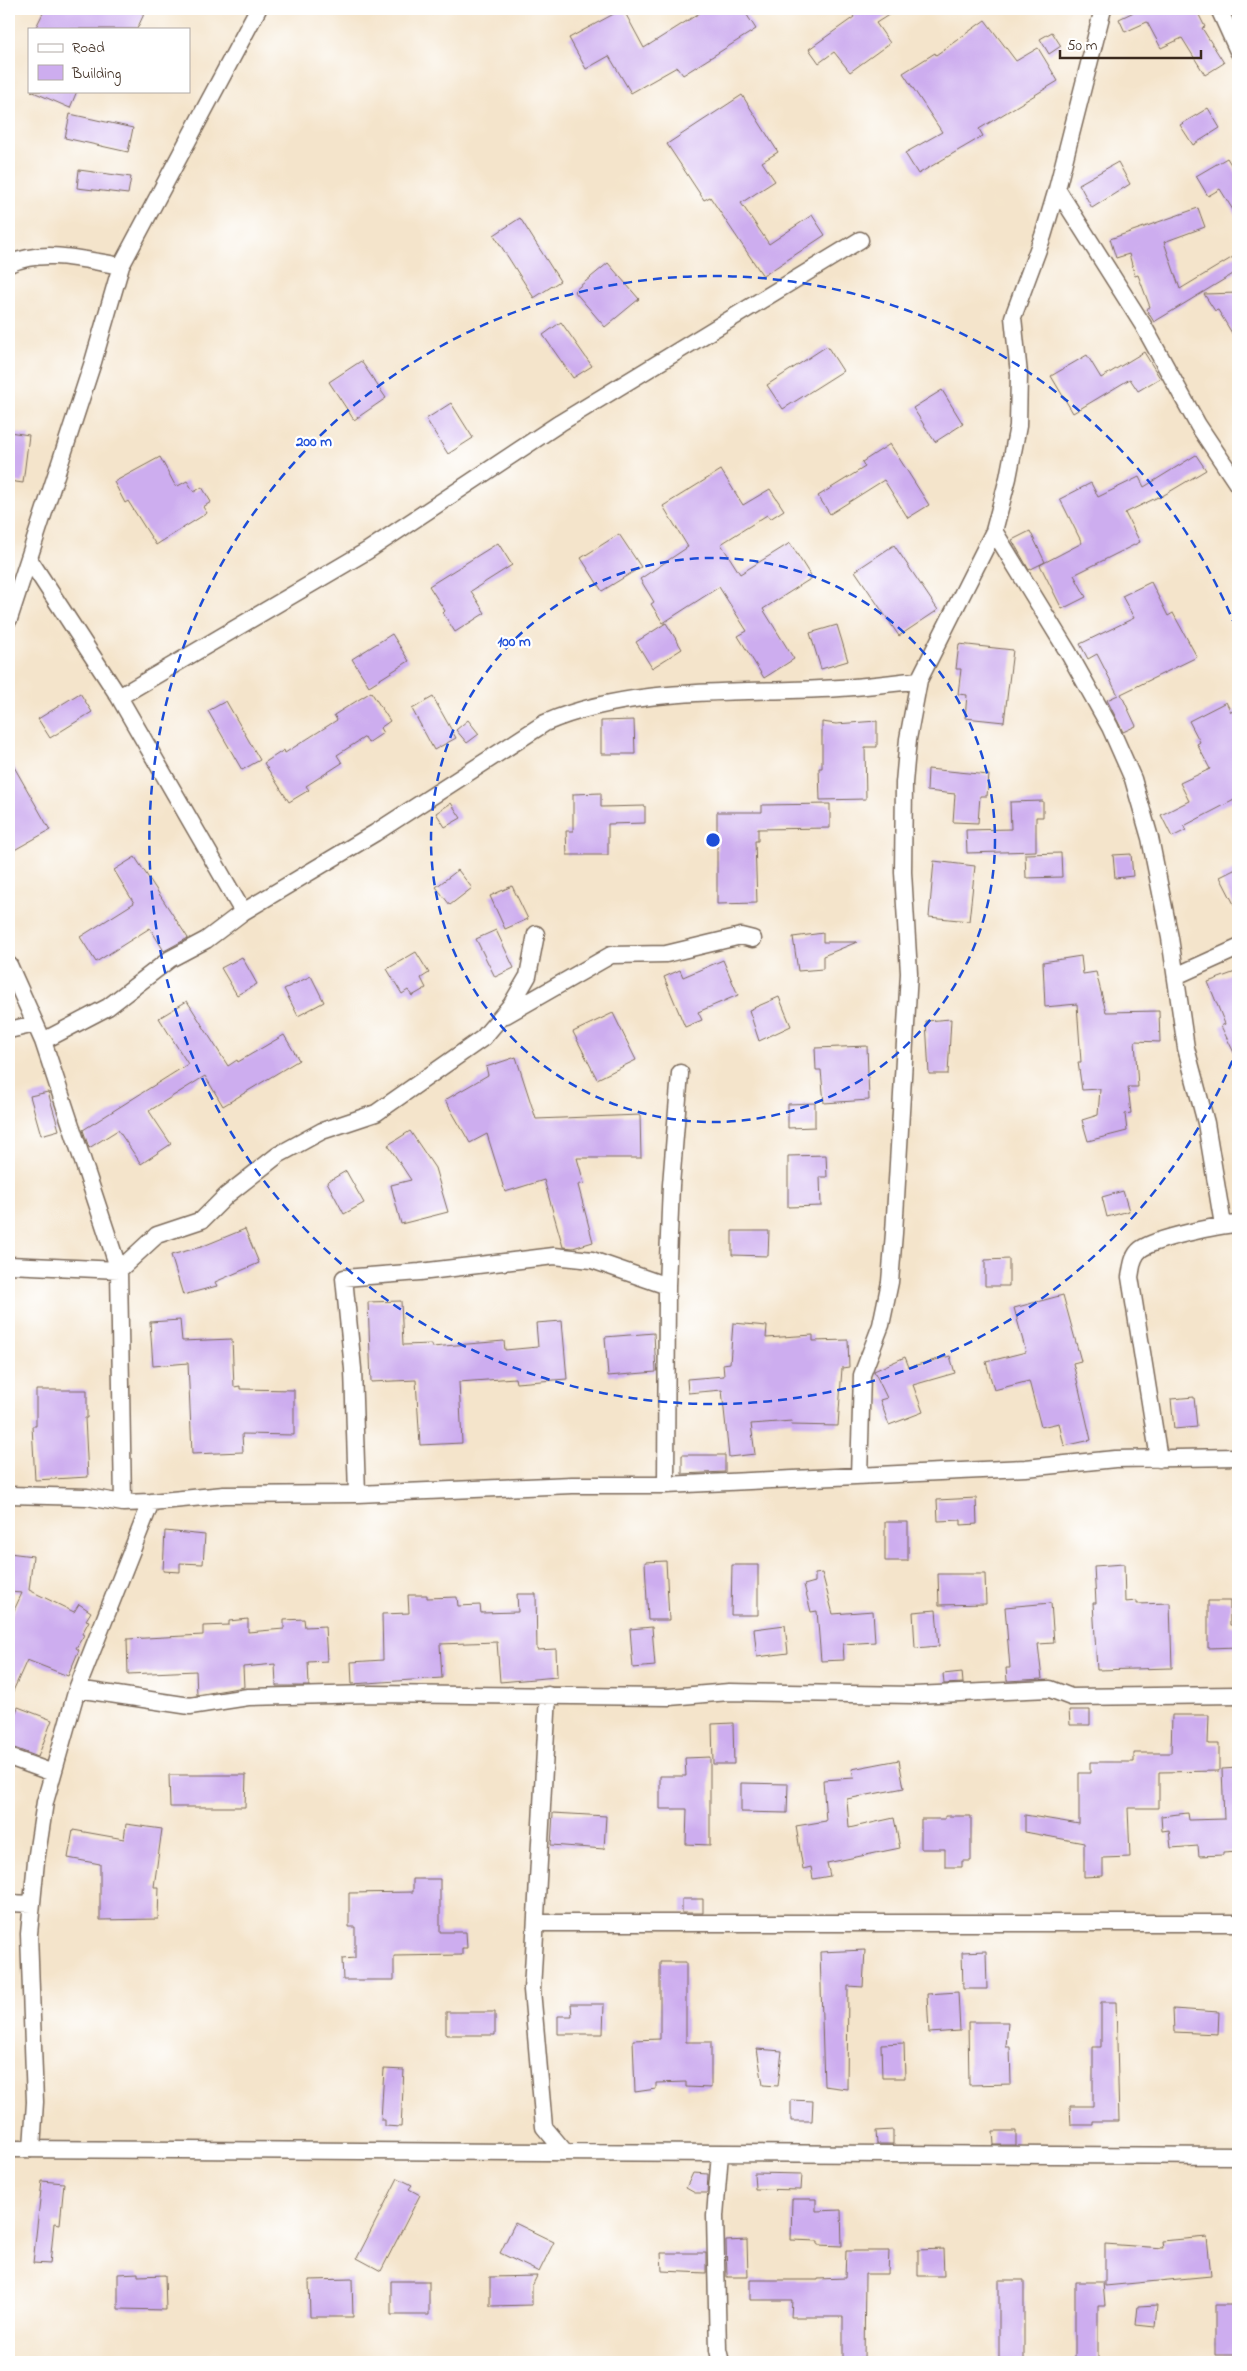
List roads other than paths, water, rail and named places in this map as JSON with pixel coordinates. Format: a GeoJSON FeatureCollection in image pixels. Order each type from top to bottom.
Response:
{"type":"FeatureCollection","features":[{"type":"Feature","properties":{"kind":"street"},"geometry":{"type":"LineString","coordinates":[[9,618],[94,362],[121,266],[258,9]]}},
{"type":"Feature","properties":{"kind":"street"},"geometry":{"type":"LineString","coordinates":[[859,1476],[862,1375],[881,1324],[890,1282],[894,1233],[909,974],[903,872],[904,783],[908,739],[919,680],[994,531],[1008,478],[1018,426],[1019,374],[1013,316],[1043,236],[1057,189],[1103,9]]}},
{"type":"Feature","properties":{"kind":"street"},"geometry":{"type":"LineString","coordinates":[[1219,9],[1238,51]]}},
{"type":"Feature","properties":{"kind":"street"},"geometry":{"type":"LineString","coordinates":[[1057,189],[1143,325],[1198,425],[1238,485]]}},
{"type":"Feature","properties":{"kind":"street"},"geometry":{"type":"LineString","coordinates":[[119,696],[367,551],[560,423],[860,240]]}},
{"type":"Feature","properties":{"kind":"street"},"geometry":{"type":"LineString","coordinates":[[9,264],[22,258],[52,255],[121,266]]}},
{"type":"Feature","properties":{"kind":"street"},"geometry":{"type":"LineString","coordinates":[[994,531],[1110,727],[1133,779],[1150,838],[1176,976],[1186,1048],[1230,1224],[1204,1228],[1142,1249],[1133,1258],[1130,1277],[1159,1459]]}},
{"type":"Feature","properties":{"kind":"street"},"geometry":{"type":"LineString","coordinates":[[29,559],[119,696],[244,912]]}},
{"type":"Feature","properties":{"kind":"street"},"geometry":{"type":"LineString","coordinates":[[43,1042],[108,1007],[170,959],[206,940],[244,912],[375,832],[530,732],[564,714],[649,698],[739,691],[821,689],[919,680]]}},
{"type":"Feature","properties":{"kind":"street"},"geometry":{"type":"LineString","coordinates":[[9,1265],[119,1270],[157,1234],[202,1220],[227,1195],[278,1155],[322,1131],[376,1113],[483,1038],[511,1005],[528,976],[536,934]]}},
{"type":"Feature","properties":{"kind":"street"},"geometry":{"type":"LineString","coordinates":[[499,1018],[611,954],[666,954],[741,936],[753,939]]}},
{"type":"Feature","properties":{"kind":"street"},"geometry":{"type":"LineString","coordinates":[[1176,976],[1238,948]]}},
{"type":"Feature","properties":{"kind":"street"},"geometry":{"type":"LineString","coordinates":[[9,965],[43,1042],[119,1270],[123,1503]]}},
{"type":"Feature","properties":{"kind":"street"},"geometry":{"type":"LineString","coordinates":[[9,1030],[35,1024]]}},
{"type":"Feature","properties":{"kind":"street"},"geometry":{"type":"LineString","coordinates":[[666,1485],[667,1286],[670,1185],[680,1073]]}},
{"type":"Feature","properties":{"kind":"street"},"geometry":{"type":"LineString","coordinates":[[357,1494],[353,1368],[344,1278],[420,1272],[554,1256],[592,1260],[667,1286]]}},
{"type":"Feature","properties":{"kind":"street"},"geometry":{"type":"LineString","coordinates":[[9,1495],[87,1496],[123,1503],[224,1495],[357,1494],[572,1486],[666,1485],[1026,1468],[1114,1459],[1238,1457]]}},
{"type":"Feature","properties":{"kind":"street"},"geometry":{"type":"LineString","coordinates":[[32,2148],[35,2102],[29,1966],[32,1904],[45,1802],[77,1689],[151,1502]]}},
{"type":"Feature","properties":{"kind":"street"},"geometry":{"type":"LineString","coordinates":[[77,1689],[190,1706],[248,1697],[371,1694],[669,1697],[729,1692],[914,1695],[1050,1689],[1071,1697],[1238,1695]]}},
{"type":"Feature","properties":{"kind":"street"},"geometry":{"type":"LineString","coordinates":[[548,1695],[532,1990],[544,2127],[565,2152]]}},
{"type":"Feature","properties":{"kind":"street"},"geometry":{"type":"LineString","coordinates":[[9,1757],[53,1774]]}},
{"type":"Feature","properties":{"kind":"street"},"geometry":{"type":"LineString","coordinates":[[9,1903],[32,1904]]}},
{"type":"Feature","properties":{"kind":"street"},"geometry":{"type":"LineString","coordinates":[[536,1923],[1238,1923]]}},
{"type":"Feature","properties":{"kind":"street"},"geometry":{"type":"LineString","coordinates":[[9,2149],[1238,2156]]}},
{"type":"Feature","properties":{"kind":"street"},"geometry":{"type":"LineString","coordinates":[[720,2153],[715,2216],[718,2350],[721,2362]]}}]}
